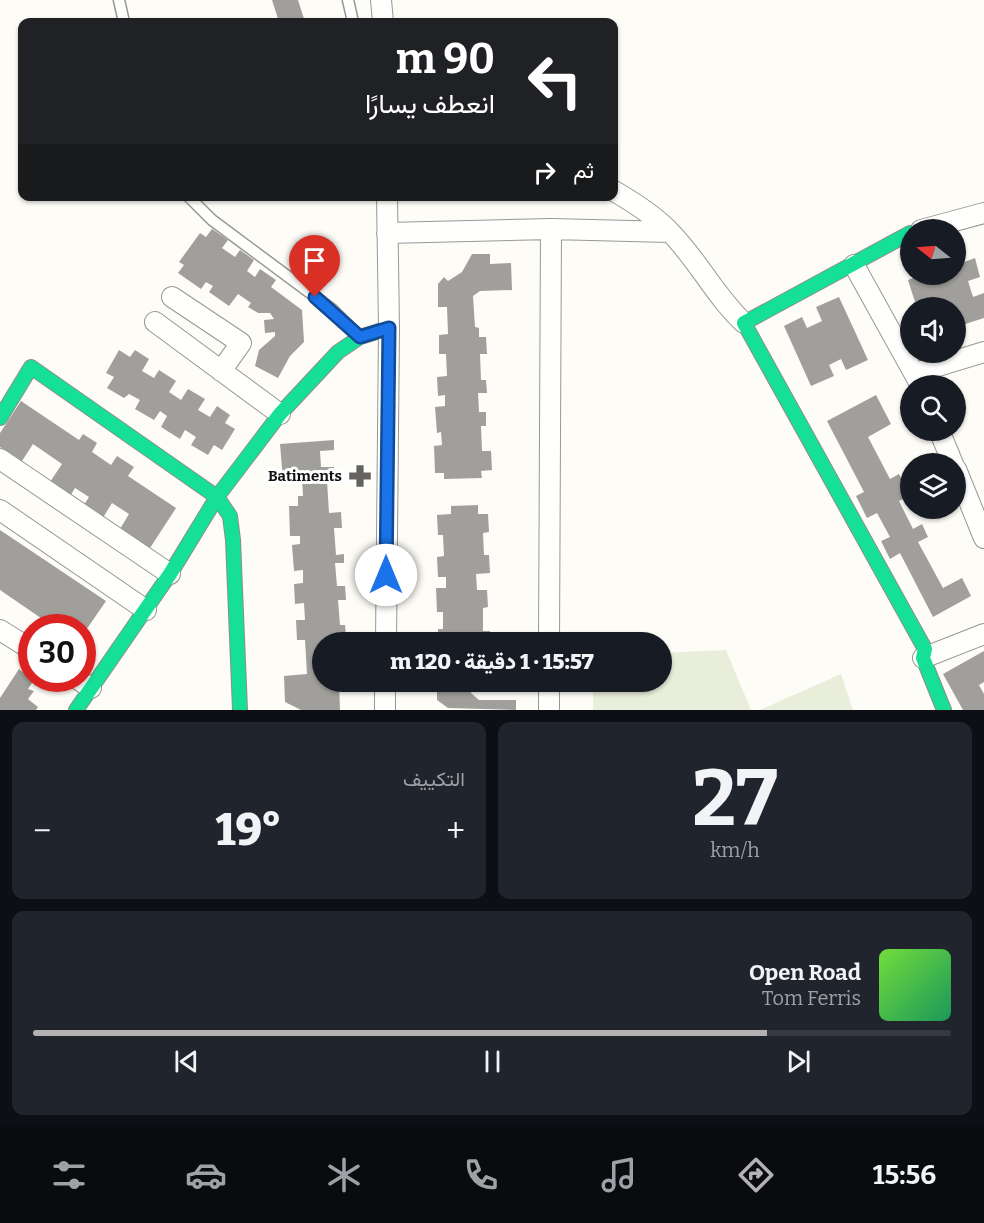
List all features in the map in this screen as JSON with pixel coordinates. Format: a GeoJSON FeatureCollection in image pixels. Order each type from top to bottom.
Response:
{"type":"FeatureCollection","features":[{"type":"Feature","properties":{"kind":"street"},"geometry":{"type":"LineString","coordinates":[[381,0],[382,18]]}},
{"type":"Feature","properties":{"kind":"street"},"geometry":{"type":"LineString","coordinates":[[618,193],[632,201],[670,232],[725,305],[744,323],[924,653],[944,710]]}},
{"type":"Feature","properties":{"kind":"street"},"geometry":{"type":"LineString","coordinates":[[386,632],[389,328],[387,201]]}},
{"type":"Feature","properties":{"kind":"street"},"geometry":{"type":"LineString","coordinates":[[962,219],[984,213]]}},
{"type":"Feature","properties":{"kind":"street"},"geometry":{"type":"LineString","coordinates":[[387,233],[551,229],[670,232]]}},
{"type":"Feature","properties":{"kind":"street"},"geometry":{"type":"LineString","coordinates":[[549,632],[551,229]]}},
{"type":"Feature","properties":{"kind":"street"},"geometry":{"type":"LineString","coordinates":[[744,323],[900,239]]}},
{"type":"Feature","properties":{"kind":"street"},"geometry":{"type":"LineString","coordinates":[[854,265],[916,375]]}},
{"type":"Feature","properties":{"kind":"street"},"geometry":{"type":"LineString","coordinates":[[172,297],[241,343],[221,371]]}},
{"type":"Feature","properties":{"kind":"street"},"geometry":{"type":"LineString","coordinates":[[155,322],[280,414]]}},
{"type":"Feature","properties":{"kind":"street"},"geometry":{"type":"LineString","coordinates":[[96,668],[146,610],[217,497],[280,414],[329,359],[360,337],[389,328]]}},
{"type":"Feature","properties":{"kind":"street"},"geometry":{"type":"LineString","coordinates":[[928,375],[984,352]]}},
{"type":"Feature","properties":{"kind":"street"},"geometry":{"type":"LineString","coordinates":[[0,418],[31,367],[217,497],[230,516],[233,540],[240,710]]}},
{"type":"Feature","properties":{"kind":"street"},"geometry":{"type":"LineString","coordinates":[[0,459],[170,574]]}},
{"type":"Feature","properties":{"kind":"street"},"geometry":{"type":"LineString","coordinates":[[966,494],[984,538]]}},
{"type":"Feature","properties":{"kind":"street"},"geometry":{"type":"LineString","coordinates":[[0,510],[146,610]]}},
{"type":"Feature","properties":{"kind":"street"},"geometry":{"type":"LineString","coordinates":[[924,653],[984,621]]}},
{"type":"Feature","properties":{"kind":"street"},"geometry":{"type":"LineString","coordinates":[[0,630],[18,641]]}},
{"type":"Feature","properties":{"kind":"street"},"geometry":{"type":"LineString","coordinates":[[924,653],[984,634]]}},
{"type":"Feature","properties":{"kind":"street"},"geometry":{"type":"LineString","coordinates":[[76,710],[81,692]]}},
{"type":"Feature","properties":{"kind":"street"},"geometry":{"type":"LineString","coordinates":[[385,692],[385,710]]}},
{"type":"Feature","properties":{"kind":"street"},"geometry":{"type":"LineString","coordinates":[[549,692],[549,710]]}},
{"type":"Feature","properties":{"kind":"lane"},"geometry":{"type":"LineString","coordinates":[[119,0],[123,18]]}},
{"type":"Feature","properties":{"kind":"lane"},"geometry":{"type":"LineString","coordinates":[[348,0],[352,18]]}},
{"type":"Feature","properties":{"kind":"lane"},"geometry":{"type":"LineString","coordinates":[[193,201],[212,220],[333,310],[360,337]]}},
{"type":"Feature","properties":{"kind":"green space"},"geometry":{"type":"Polygon","coordinates":[[[726,650],[751,710],[593,710],[593,692],[672,692],[672,653],[726,650]]]}},
{"type":"Feature","properties":{"kind":"green space"},"geometry":{"type":"Polygon","coordinates":[[[841,674],[853,710],[760,710],[841,674]]]}},
{"type":"Feature","properties":{"kind":"building"},"geometry":{"type":"Polygon","coordinates":[[[272,0],[298,0],[304,18],[278,18],[272,0]]]}},
{"type":"Feature","properties":{"kind":"building"},"geometry":{"type":"Polygon","coordinates":[[[212,229],[228,240],[222,248],[235,257],[240,250],[254,260],[247,271],[255,277],[260,269],[276,280],[271,287],[302,310],[304,342],[290,356],[278,378],[255,366],[259,350],[275,336],[275,332],[265,333],[264,320],[274,319],[270,313],[258,313],[248,307],[251,303],[238,294],[229,306],[209,292],[213,286],[206,282],[201,289],[178,273],[184,265],[179,262],[200,233],[206,237],[212,229]]]}},
{"type":"Feature","properties":{"kind":"building"},"geometry":{"type":"Polygon","coordinates":[[[472,254],[490,254],[490,264],[511,263],[512,290],[480,291],[473,296],[475,327],[479,328],[479,337],[486,337],[487,354],[480,354],[481,380],[486,380],[487,393],[478,393],[479,412],[486,412],[486,426],[481,426],[482,451],[491,451],[492,470],[481,471],[482,478],[444,479],[444,473],[435,473],[434,446],[442,445],[441,432],[437,433],[435,407],[445,406],[445,395],[438,396],[437,377],[447,376],[446,354],[439,354],[439,335],[448,334],[447,307],[438,307],[438,284],[444,277],[448,281],[462,272],[472,254]]]}},
{"type":"Feature","properties":{"kind":"building"},"geometry":{"type":"Polygon","coordinates":[[[975,258],[980,277],[968,281],[973,297],[984,293],[984,318],[966,324],[966,297],[913,297],[910,285],[966,285],[966,261],[975,258]]]}},
{"type":"Feature","properties":{"kind":"building"},"geometry":{"type":"Polygon","coordinates":[[[839,297],[868,360],[846,370],[841,359],[829,365],[834,376],[811,386],[784,326],[802,317],[807,328],[822,321],[816,307],[839,297]]]}},
{"type":"Feature","properties":{"kind":"building"},"geometry":{"type":"Polygon","coordinates":[[[119,350],[130,357],[135,350],[149,359],[142,371],[154,378],[159,370],[176,381],[169,392],[181,400],[188,389],[205,399],[198,410],[210,417],[217,406],[230,415],[225,423],[235,429],[222,450],[214,445],[208,455],[191,445],[196,437],[185,430],[180,439],[161,427],[167,416],[160,411],[154,420],[135,409],[140,400],[129,394],[124,398],[107,388],[114,377],[106,373],[119,350]]]}},
{"type":"Feature","properties":{"kind":"building"},"geometry":{"type":"Polygon","coordinates":[[[876,395],[891,424],[868,437],[890,479],[899,474],[900,476],[900,519],[908,519],[913,529],[922,524],[928,537],[918,542],[943,588],[962,578],[971,596],[933,617],[900,553],[890,559],[881,541],[890,537],[877,513],[867,518],[856,496],[864,492],[827,421],[876,395]]]}},
{"type":"Feature","properties":{"kind":"building"},"geometry":{"type":"Polygon","coordinates":[[[21,401],[79,440],[83,434],[97,443],[92,452],[111,465],[117,456],[134,467],[128,476],[176,508],[150,548],[120,529],[129,514],[112,503],[101,521],[82,508],[89,497],[75,488],[69,498],[48,485],[62,464],[33,444],[22,461],[0,447],[0,433],[21,401]]]}},
{"type":"Feature","properties":{"kind":"building"},"geometry":{"type":"Polygon","coordinates":[[[334,440],[334,450],[320,451],[321,467],[334,467],[335,480],[327,481],[329,513],[341,512],[342,528],[334,528],[336,555],[344,554],[344,563],[335,563],[337,586],[345,586],[346,600],[338,600],[340,625],[345,625],[346,632],[312,632],[312,692],[339,692],[340,710],[301,710],[285,702],[284,676],[307,674],[305,640],[297,640],[296,620],[305,620],[304,603],[295,604],[294,584],[303,583],[303,570],[294,571],[292,545],[300,544],[300,536],[290,536],[289,506],[298,506],[298,496],[303,496],[302,478],[283,480],[280,444],[334,440]]]}},
{"type":"Feature","properties":{"kind":"building"},"geometry":{"type":"Polygon","coordinates":[[[478,505],[478,514],[488,514],[489,532],[483,533],[484,555],[489,555],[490,573],[476,574],[477,590],[487,590],[488,607],[483,608],[483,631],[490,632],[438,632],[438,629],[443,629],[443,612],[437,612],[436,588],[446,588],[446,577],[438,577],[437,557],[444,556],[443,535],[438,535],[437,515],[451,514],[451,506],[478,505]]]}},
{"type":"Feature","properties":{"kind":"building"},"geometry":{"type":"Polygon","coordinates":[[[0,530],[106,601],[96,616],[35,614],[0,590],[0,530]]]}},
{"type":"Feature","properties":{"kind":"building"},"geometry":{"type":"Polygon","coordinates":[[[984,651],[984,682],[979,685],[984,694],[984,710],[963,710],[943,674],[984,651]]]}},
{"type":"Feature","properties":{"kind":"building"},"geometry":{"type":"Polygon","coordinates":[[[18,671],[18,692],[33,692],[28,699],[38,707],[36,710],[0,710],[0,698],[18,671]]]}},
{"type":"Feature","properties":{"kind":"building"},"geometry":{"type":"Polygon","coordinates":[[[437,692],[471,692],[479,700],[516,700],[516,710],[448,708],[437,700],[437,692]]]}},
{"type":"Feature","properties":{"kind":"traffic: fast"},"geometry":{"type":"LineString","coordinates":[[900,238],[744,323],[925,649],[923,658],[944,710]]}},
{"type":"Feature","properties":{"kind":"traffic: fast"},"geometry":{"type":"LineString","coordinates":[[76,710],[170,574],[217,497],[280,414],[338,352],[360,337],[389,328]]}},
{"type":"Feature","properties":{"kind":"traffic: fast"},"geometry":{"type":"LineString","coordinates":[[0,418],[31,367],[217,497],[230,516],[233,540],[240,710]]}},
{"type":"Feature","properties":{"kind":"place","name":"Batiments"},"geometry":{"type":"Point","coordinates":[360,476]}},
{"type":"Feature","properties":{"kind":"route"},"geometry":{"type":"LineString","coordinates":[[315,297],[333,310],[360,337],[389,328],[386,575]]}}]}
